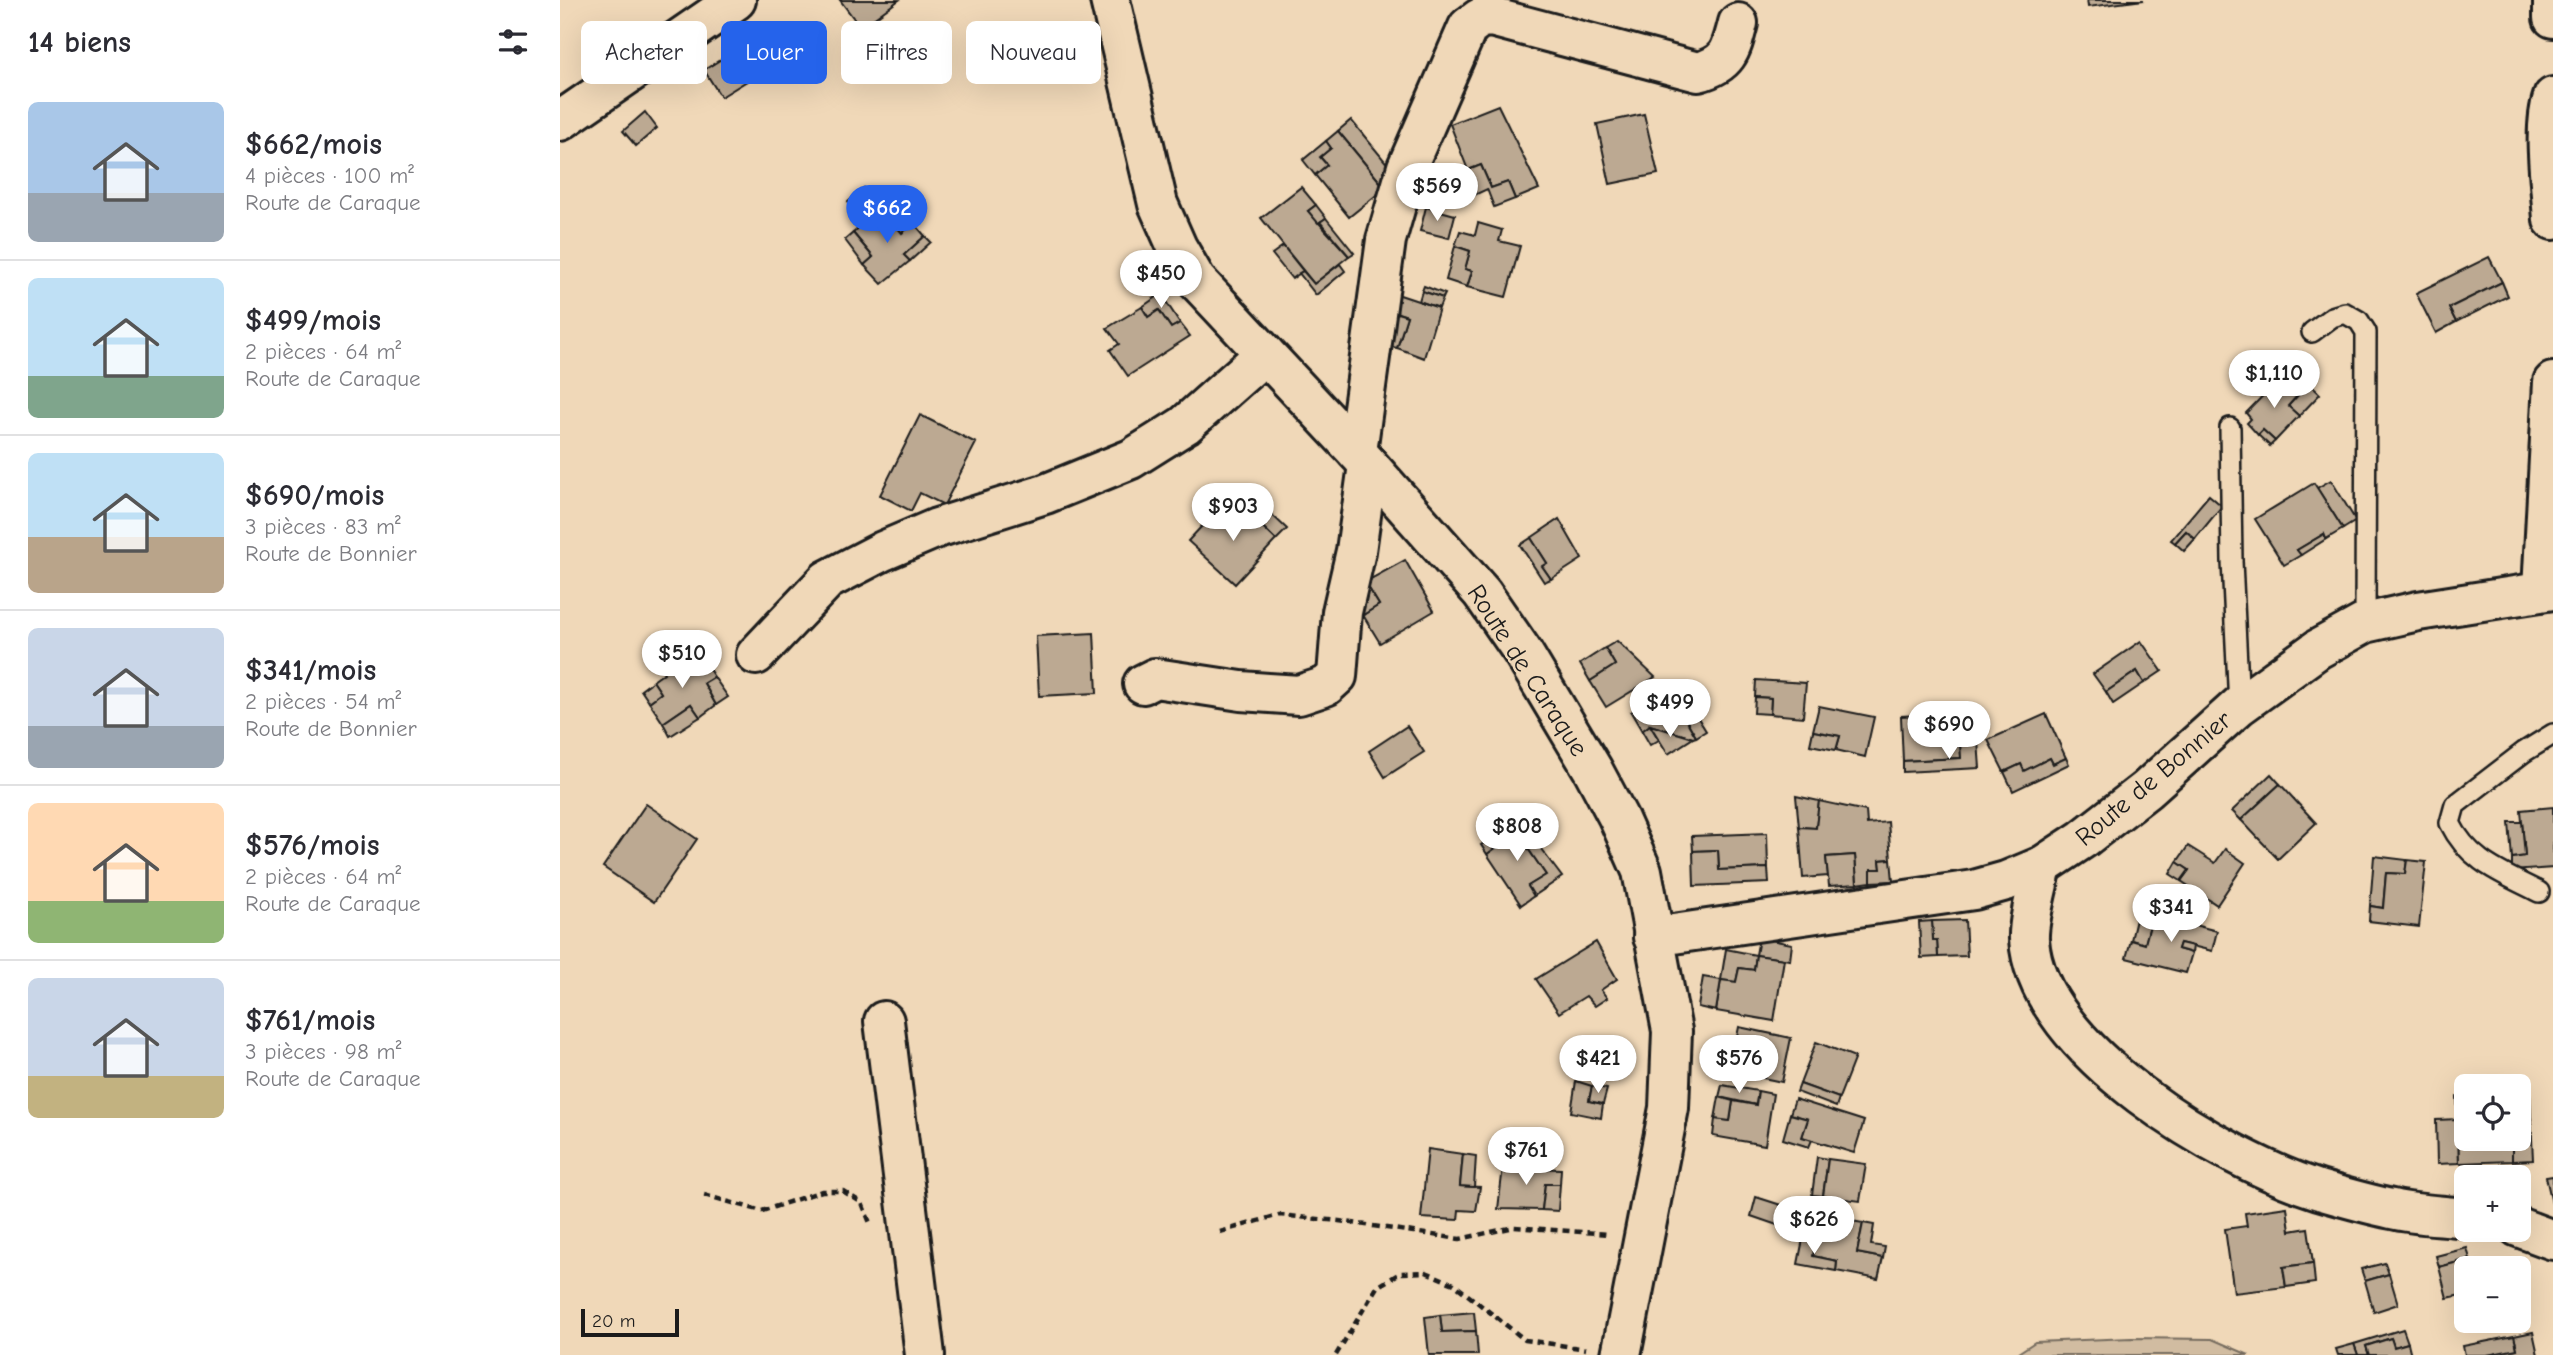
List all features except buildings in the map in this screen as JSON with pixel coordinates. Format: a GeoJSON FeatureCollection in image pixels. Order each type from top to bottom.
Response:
{"type":"FeatureCollection","features":[{"type":"Feature","properties":{"kind":"street"},"geometry":{"type":"LineString","coordinates":[[560,121],[736,0]]}},
{"type":"Feature","properties":{"kind":"street","name":"Route de Caraque"},"geometry":{"type":"LineString","coordinates":[[1110,0],[1158,204],[1196,280],[1482,593],[1522,651],[1618,817],[1642,871],[1672,1031],[1669,1108],[1621,1355]]}},
{"type":"Feature","properties":{"kind":"street"},"geometry":{"type":"LineString","coordinates":[[2553,0],[2553,18]]}},
{"type":"Feature","properties":{"kind":"street"},"geometry":{"type":"LineString","coordinates":[[1143,684],[1155,678],[1241,691],[1299,695],[1326,686],[1337,676],[1342,612],[1356,551],[1362,459],[1386,240],[1407,167],[1468,27],[1480,18],[1491,17],[1698,72],[1717,67],[1731,50],[1738,23]]}},
{"type":"Feature","properties":{"kind":"street"},"geometry":{"type":"LineString","coordinates":[[2553,97],[2549,108],[2553,220]]}},
{"type":"Feature","properties":{"kind":"street"},"geometry":{"type":"LineString","coordinates":[[756,655],[827,580],[883,551],[937,528],[1045,495],[1131,459],[1185,425],[1265,354]]}},
{"type":"Feature","properties":{"kind":"street"},"geometry":{"type":"LineString","coordinates":[[2548,590],[2553,382]]}},
{"type":"Feature","properties":{"kind":"street","name":"Route de Bonnier"},"geometry":{"type":"LineString","coordinates":[[1653,937],[1974,890],[2006,881],[2042,866],[2114,817],[2239,706],[2318,649],[2365,623],[2418,611],[2548,590]]}},
{"type":"Feature","properties":{"kind":"street"},"geometry":{"type":"LineString","coordinates":[[2042,866],[2029,938],[2038,981],[2071,1033],[2136,1093],[2203,1136],[2251,1162],[2317,1189],[2393,1210],[2454,1217]]}},
{"type":"Feature","properties":{"kind":"street"},"geometry":{"type":"LineString","coordinates":[[884,1021],[925,1355]]}},
{"type":"Feature","properties":{"kind":"street"},"geometry":{"type":"LineString","coordinates":[[2531,1232],[2553,1240]]}},
{"type":"Feature","properties":{"kind":"lane"},"geometry":{"type":"LineString","coordinates":[[2312,332],[2332,317],[2345,313],[2359,321],[2365,332],[2365,623]]}},
{"type":"Feature","properties":{"kind":"lane"},"geometry":{"type":"LineString","coordinates":[[2230,428],[2232,561],[2239,706]]}},
{"type":"Feature","properties":{"kind":"lane"},"geometry":{"type":"LineString","coordinates":[[2539,892],[2482,863],[2459,841],[2450,822],[2455,805],[2524,752],[2553,734]]}},
{"type":"Feature","properties":{"kind":"path"},"geometry":{"type":"LineString","coordinates":[[704,1195],[762,1211],[822,1191],[843,1191],[862,1203],[872,1227]]}},
{"type":"Feature","properties":{"kind":"path"},"geometry":{"type":"LineString","coordinates":[[1220,1232],[1279,1215],[1460,1239],[1514,1227],[1644,1236]]}},
{"type":"Feature","properties":{"kind":"path"},"geometry":{"type":"LineString","coordinates":[[1336,1355],[1377,1287],[1400,1273],[1426,1272],[1454,1284],[1525,1340],[1621,1355]]}},
{"type":"Feature","properties":{"kind":"shaded area"},"geometry":{"type":"Polygon","coordinates":[[[2131,1338],[2212,1339],[2249,1355],[2015,1355],[2035,1342],[2131,1338]]]}}]}
